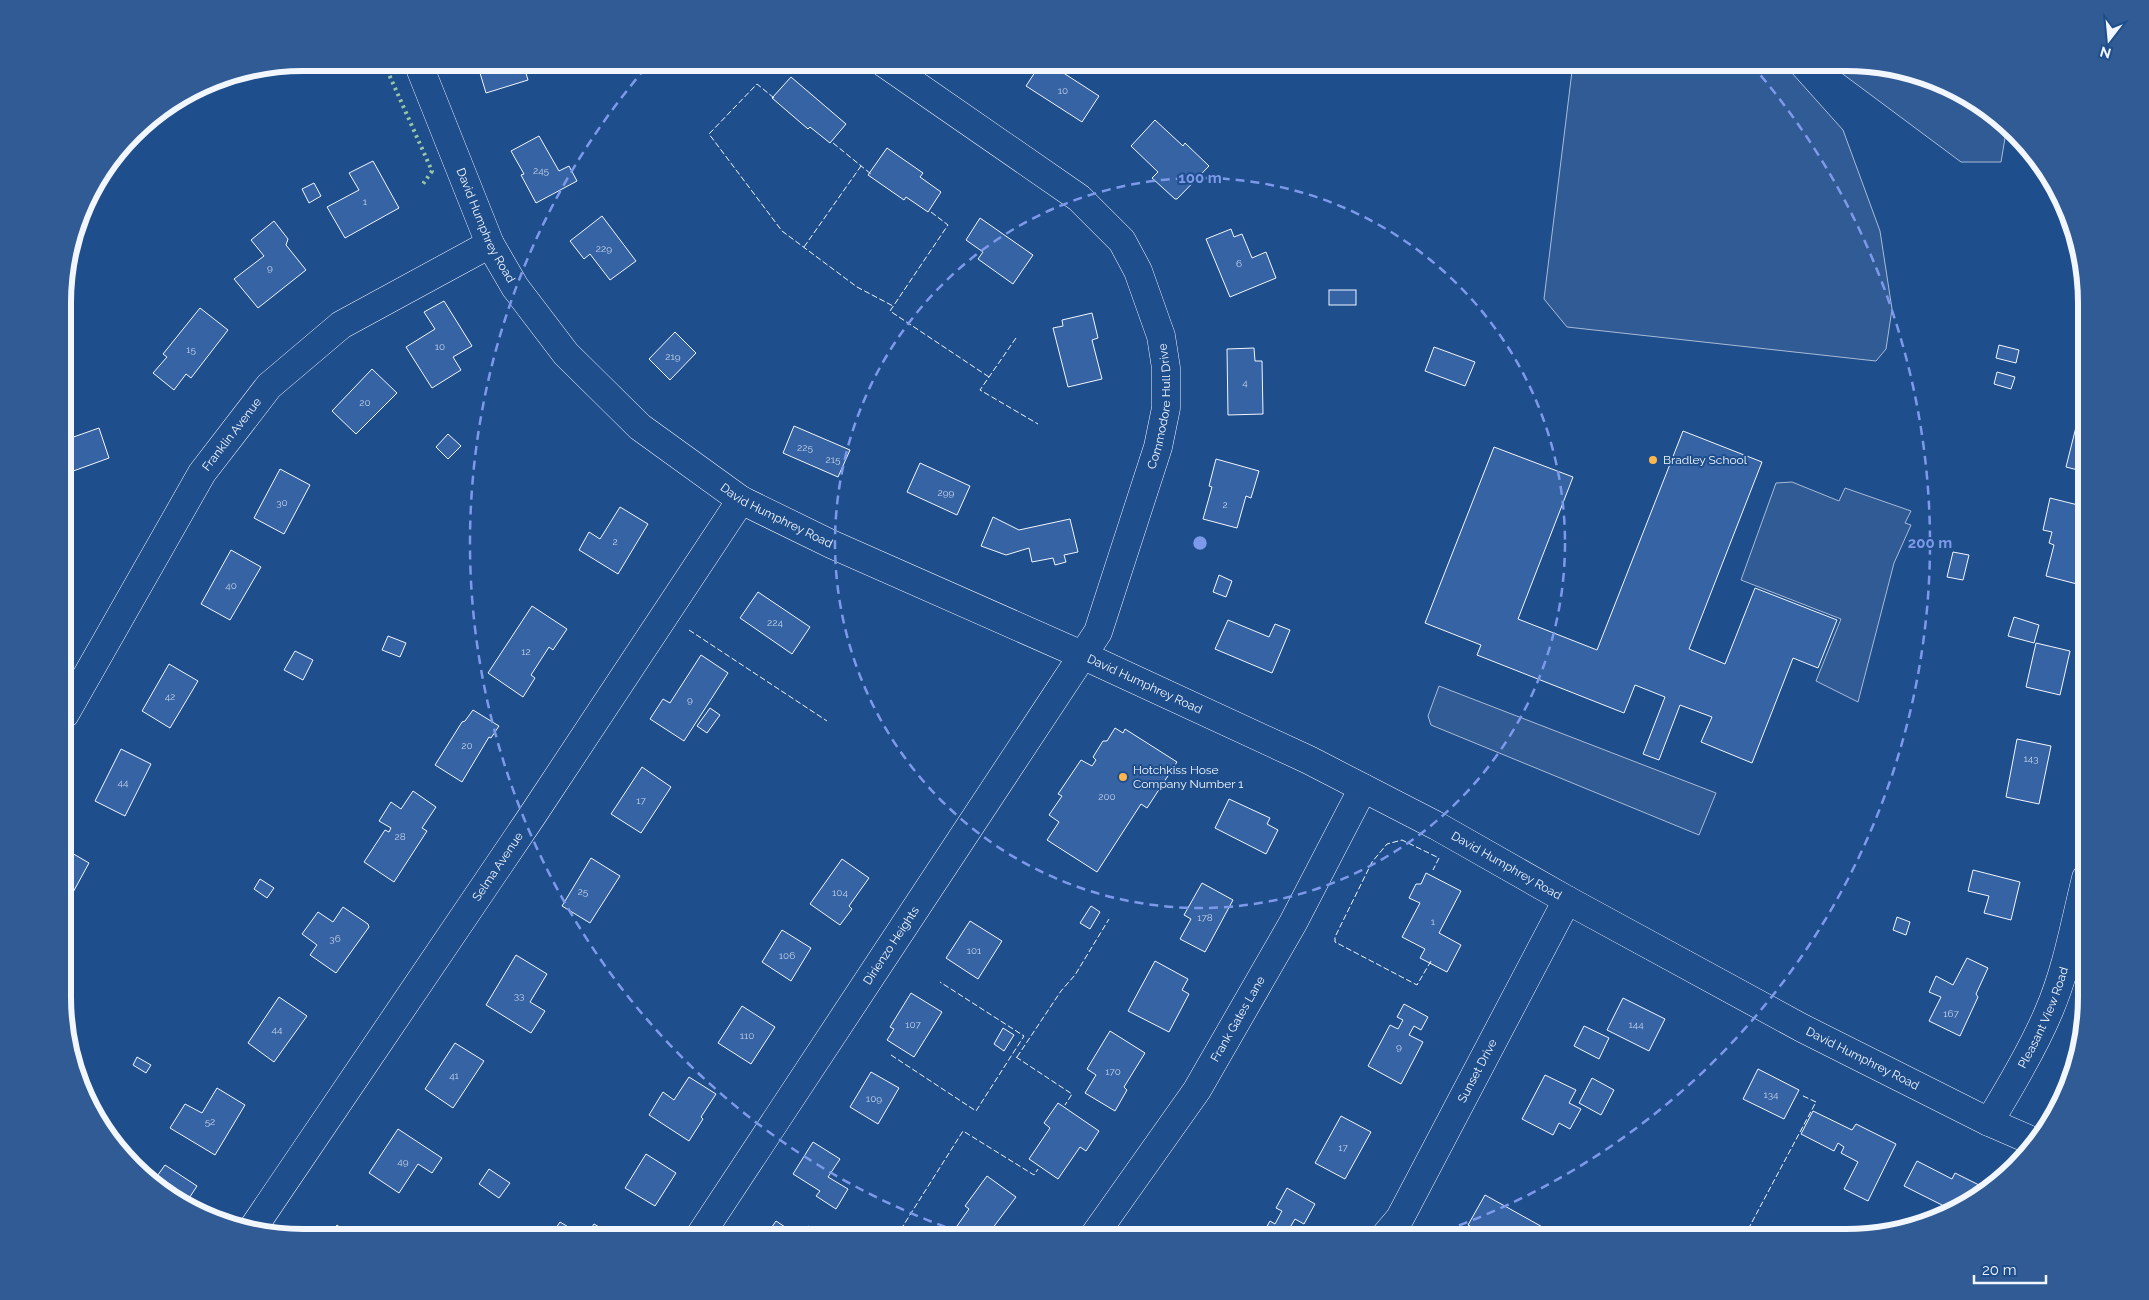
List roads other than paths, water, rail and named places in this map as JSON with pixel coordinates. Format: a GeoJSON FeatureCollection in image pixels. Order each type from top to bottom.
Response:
{"type":"FeatureCollection","features":[{"type":"Feature","properties":{"kind":"street","name":"David Humphrey Road"},"geometry":{"type":"LineString","coordinates":[[422,71],[490,244],[515,287],[566,354],[640,427],[742,500],[831,544],[1082,655],[1309,760],[1437,826],[1567,900],[1802,1028],[1989,1122],[2029,1139]]}},
{"type":"Feature","properties":{"kind":"street","name":"Commodore Hull Drive"},"geometry":{"type":"LineString","coordinates":[[897,71],[1078,198],[1122,241],[1138,270],[1149,298],[1164,352],[1166,408],[1158,447],[1098,632],[1082,655]]}},
{"type":"Feature","properties":{"kind":"street","name":"Franklin Avenue"},"geometry":{"type":"LineString","coordinates":[[71,702],[202,473],[269,386],[341,325],[490,244]]}},
{"type":"Feature","properties":{"kind":"street","name":"Selma Avenue"},"geometry":{"type":"LineString","coordinates":[[256,1224],[532,816],[742,500]]}},
{"type":"Feature","properties":{"kind":"street","name":"Dirienzo Heights"},"geometry":{"type":"LineString","coordinates":[[704,1229],[1082,655]]}},
{"type":"Feature","properties":{"kind":"street","name":"Frank Gates Lane"},"geometry":{"type":"LineString","coordinates":[[1099,1229],[1197,1090],[1293,923],[1364,788]]}},
{"type":"Feature","properties":{"kind":"street","name":"Sunset Drive"},"geometry":{"type":"LineString","coordinates":[[1391,1229],[1400,1218],[1567,900]]}},
{"type":"Feature","properties":{"kind":"street","name":"Pleasant View Road"},"geometry":{"type":"LineString","coordinates":[[1989,1122],[2028,1055],[2050,1010],[2064,969],[2078,911]]}},
{"type":"Feature","properties":{"kind":"place","name":"Bradley School"},"geometry":{"type":"Point","coordinates":[1653,460]}},
{"type":"Feature","properties":{"kind":"place","name":"Hotchkiss Hose Company Number 1"},"geometry":{"type":"Point","coordinates":[1123,777]}}]}
